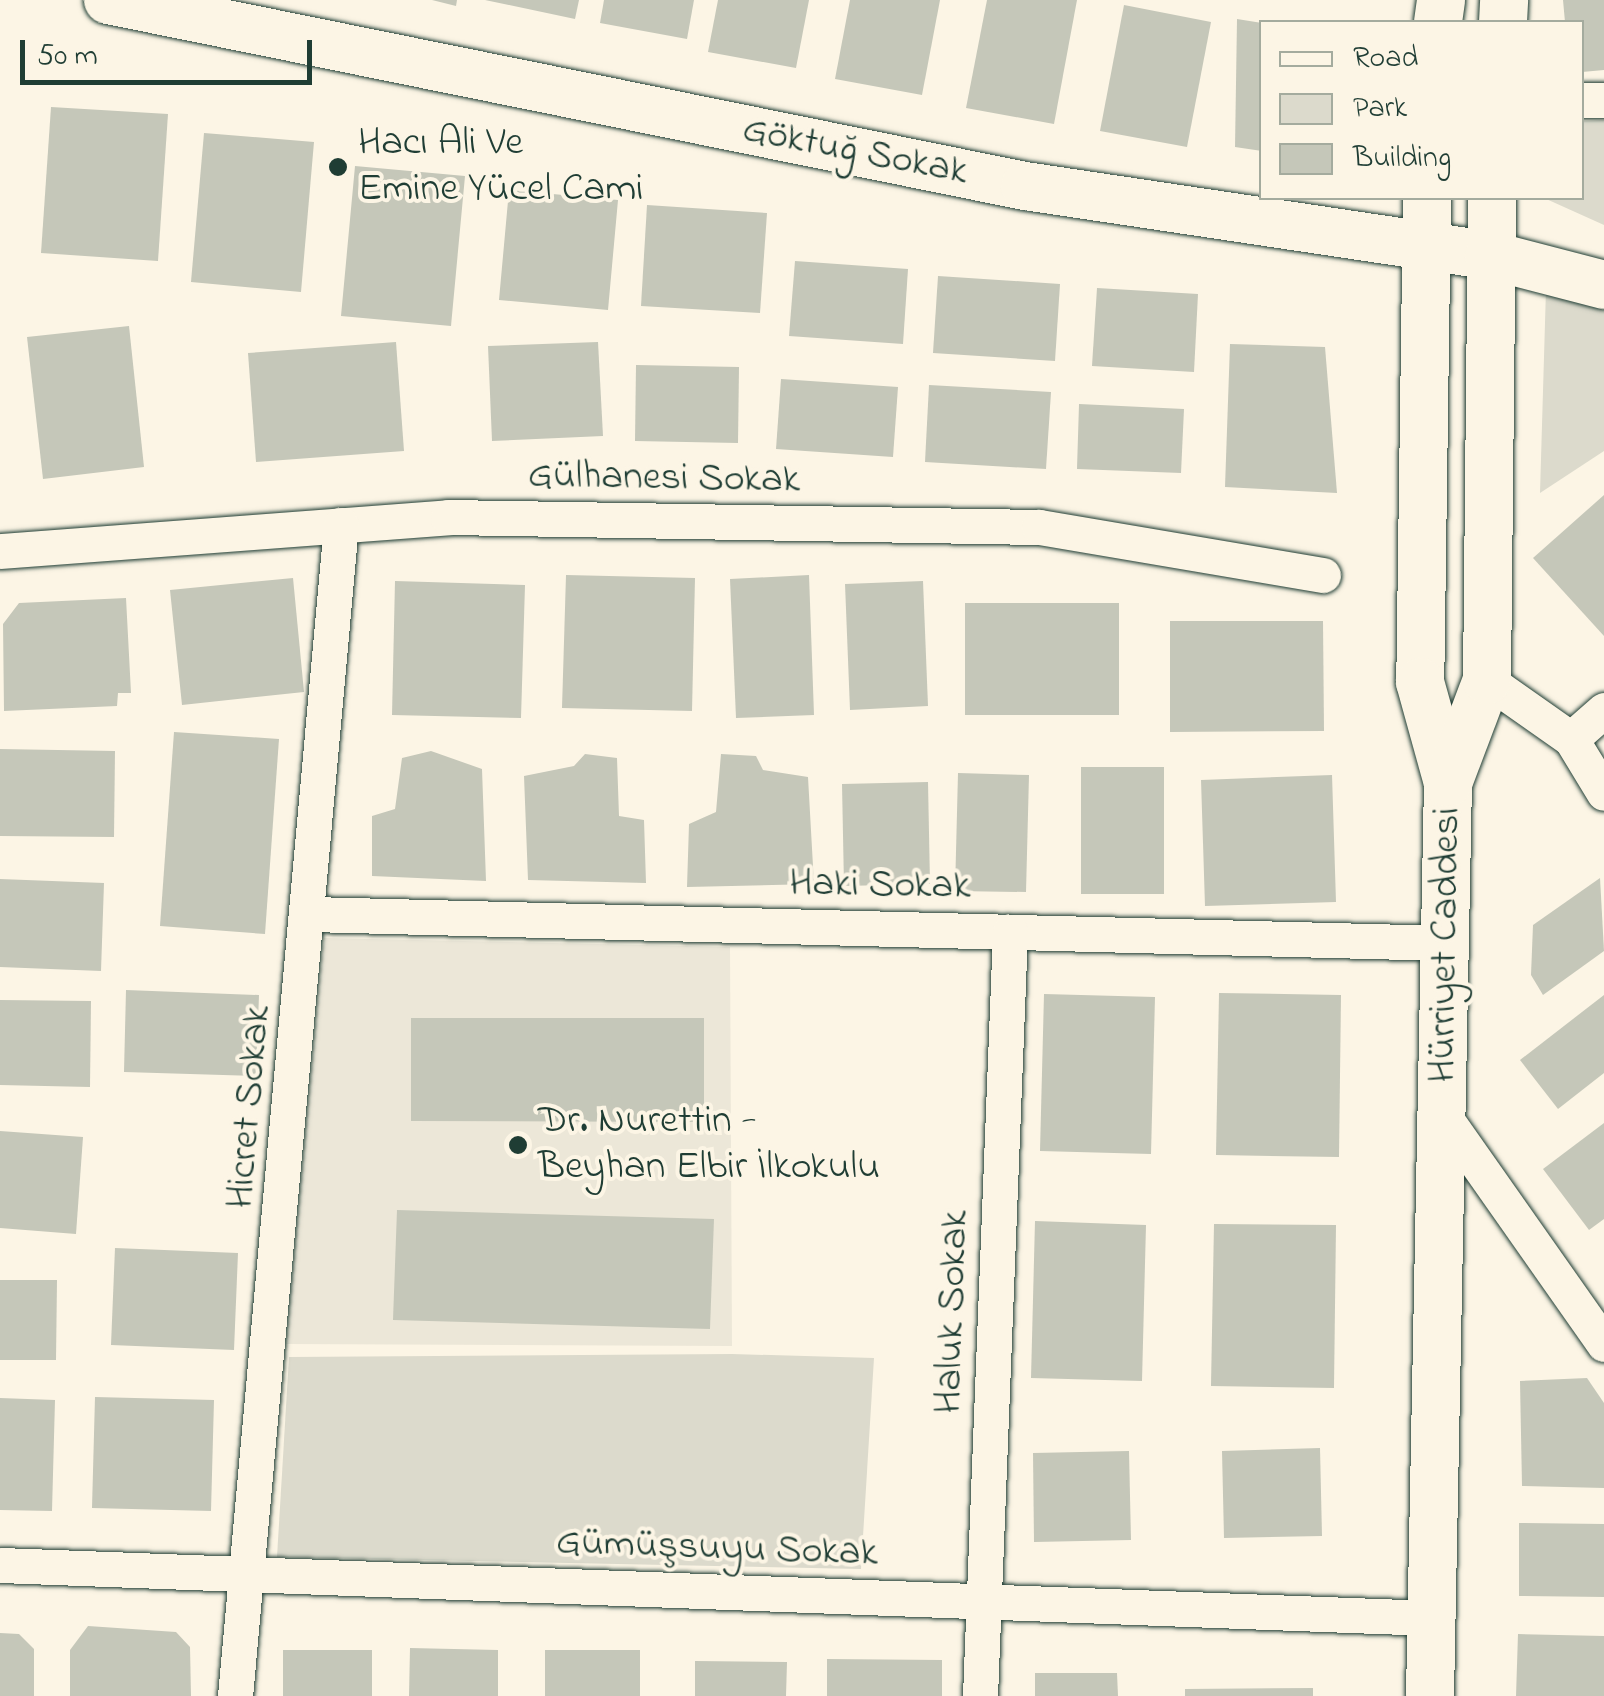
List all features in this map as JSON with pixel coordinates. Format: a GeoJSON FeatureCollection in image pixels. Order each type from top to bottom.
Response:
{"type":"FeatureCollection","features":[{"type":"Feature","properties":{"kind":"main road","name":"Göktuğ Sokak"},"geometry":{"type":"LineString","coordinates":[[108,0],[1024,186],[1488,255],[1604,285]]}},
{"type":"Feature","properties":{"kind":"main road","name":"Hürriyet Caddesi"},"geometry":{"type":"LineString","coordinates":[[1427,200],[1420,682],[1448,783],[1430,1696]]}},
{"type":"Feature","properties":{"kind":"main road"},"geometry":{"type":"LineString","coordinates":[[1448,783],[1486,680],[1488,255],[1492,200]]}},
{"type":"Feature","properties":{"kind":"street","name":"Gülhanesi Sokak"},"geometry":{"type":"LineString","coordinates":[[0,551],[448,518],[1038,527],[1323,576]]}},
{"type":"Feature","properties":{"kind":"street","name":"Hicret Sokak"},"geometry":{"type":"LineString","coordinates":[[235,1696],[310,914],[340,525]]}},
{"type":"Feature","properties":{"kind":"street"},"geometry":{"type":"LineString","coordinates":[[1486,680],[1571,740],[1604,792]]}},
{"type":"Feature","properties":{"kind":"street"},"geometry":{"type":"LineString","coordinates":[[1571,740],[1604,710]]}},
{"type":"Feature","properties":{"kind":"street","name":"Haki Sokak"},"geometry":{"type":"LineString","coordinates":[[310,914],[1447,943]]}},
{"type":"Feature","properties":{"kind":"street","name":"Haluk Sokak"},"geometry":{"type":"LineString","coordinates":[[980,1696],[1010,932]]}},
{"type":"Feature","properties":{"kind":"street"},"geometry":{"type":"LineString","coordinates":[[1443,1114],[1604,1344]]}},
{"type":"Feature","properties":{"kind":"street","name":"Gümüşsuyu Sokak"},"geometry":{"type":"LineString","coordinates":[[0,1565],[247,1579],[984,1599],[1432,1618]]}},
{"type":"Feature","properties":{"kind":"shaded area","name":"Dr. Nurettin - Beyhan Elbir İlkokulu"},"geometry":{"type":"Polygon","coordinates":[[[324,938],[730,947],[732,1346],[286,1344],[324,938]]]}},
{"type":"Feature","properties":{"kind":"green space"},"geometry":{"type":"Polygon","coordinates":[[[1604,120],[1604,225],[1548,200],[1584,200],[1584,121],[1604,120]]]}},
{"type":"Feature","properties":{"kind":"green space"},"geometry":{"type":"Polygon","coordinates":[[[1546,289],[1604,305],[1604,451],[1540,493],[1546,289]]]}},
{"type":"Feature","properties":{"kind":"green space"},"geometry":{"type":"Polygon","coordinates":[[[732,1354],[874,1358],[861,1569],[277,1557],[289,1357],[732,1354]]]}},
{"type":"Feature","properties":{"kind":"building"},"geometry":{"type":"Polygon","coordinates":[[[432,0],[457,0],[456,6],[432,0]]]}},
{"type":"Feature","properties":{"kind":"building"},"geometry":{"type":"Polygon","coordinates":[[[485,0],[579,0],[575,19],[485,0]]]}},
{"type":"Feature","properties":{"kind":"building"},"geometry":{"type":"Polygon","coordinates":[[[604,0],[694,0],[687,39],[600,23],[604,0]]]}},
{"type":"Feature","properties":{"kind":"building"},"geometry":{"type":"Polygon","coordinates":[[[718,0],[809,0],[796,68],[708,52],[718,0]]]}},
{"type":"Feature","properties":{"kind":"building"},"geometry":{"type":"Polygon","coordinates":[[[850,0],[940,0],[922,95],[835,79],[850,0]]]}},
{"type":"Feature","properties":{"kind":"building"},"geometry":{"type":"Polygon","coordinates":[[[987,0],[1077,0],[1054,124],[966,108],[987,0]]]}},
{"type":"Feature","properties":{"kind":"building"},"geometry":{"type":"Polygon","coordinates":[[[1563,0],[1604,0],[1604,70],[1584,72],[1584,20],[1565,20],[1563,0]]]}},
{"type":"Feature","properties":{"kind":"building"},"geometry":{"type":"Polygon","coordinates":[[[1124,5],[1211,22],[1187,147],[1100,131],[1124,5]]]}},
{"type":"Feature","properties":{"kind":"building"},"geometry":{"type":"Polygon","coordinates":[[[1237,19],[1259,23],[1259,151],[1235,147],[1237,19]]]}},
{"type":"Feature","properties":{"kind":"building"},"geometry":{"type":"Polygon","coordinates":[[[51,107],[168,114],[158,261],[41,253],[51,107]]]}},
{"type":"Feature","properties":{"kind":"building"},"geometry":{"type":"Polygon","coordinates":[[[204,133],[314,142],[301,292],[191,282],[204,133]]]}},
{"type":"Feature","properties":{"kind":"building"},"geometry":{"type":"Polygon","coordinates":[[[355,166],[465,176],[451,326],[341,316],[355,166]]]}},
{"type":"Feature","properties":{"kind":"building"},"geometry":{"type":"Polygon","coordinates":[[[509,190],[618,200],[608,310],[499,300],[509,190]]]}},
{"type":"Feature","properties":{"kind":"building"},"geometry":{"type":"Polygon","coordinates":[[[647,205],[767,213],[760,313],[641,306],[647,205]]]}},
{"type":"Feature","properties":{"kind":"building"},"geometry":{"type":"Polygon","coordinates":[[[795,261],[908,269],[903,344],[789,336],[795,261]]]}},
{"type":"Feature","properties":{"kind":"building"},"geometry":{"type":"Polygon","coordinates":[[[938,276],[1060,284],[1055,361],[933,353],[938,276]]]}},
{"type":"Feature","properties":{"kind":"building"},"geometry":{"type":"Polygon","coordinates":[[[1097,288],[1198,294],[1194,372],[1092,366],[1097,288]]]}},
{"type":"Feature","properties":{"kind":"building"},"geometry":{"type":"Polygon","coordinates":[[[129,326],[144,467],[43,479],[27,337],[129,326]]]}},
{"type":"Feature","properties":{"kind":"building"},"geometry":{"type":"Polygon","coordinates":[[[396,342],[404,451],[256,462],[248,353],[396,342]]]}},
{"type":"Feature","properties":{"kind":"building"},"geometry":{"type":"Polygon","coordinates":[[[598,342],[603,436],[492,441],[488,346],[598,342]]]}},
{"type":"Feature","properties":{"kind":"building"},"geometry":{"type":"Polygon","coordinates":[[[1230,344],[1325,347],[1337,493],[1225,487],[1230,344]]]}},
{"type":"Feature","properties":{"kind":"building"},"geometry":{"type":"Polygon","coordinates":[[[636,365],[739,367],[738,443],[635,441],[636,365]]]}},
{"type":"Feature","properties":{"kind":"building"},"geometry":{"type":"Polygon","coordinates":[[[781,379],[898,387],[893,457],[776,449],[781,379]]]}},
{"type":"Feature","properties":{"kind":"building"},"geometry":{"type":"Polygon","coordinates":[[[929,385],[1051,392],[1046,469],[925,462],[929,385]]]}},
{"type":"Feature","properties":{"kind":"building"},"geometry":{"type":"Polygon","coordinates":[[[1079,404],[1184,409],[1181,473],[1077,469],[1079,404]]]}},
{"type":"Feature","properties":{"kind":"building"},"geometry":{"type":"Polygon","coordinates":[[[1604,495],[1604,636],[1533,558],[1604,495]]]}},
{"type":"Feature","properties":{"kind":"building"},"geometry":{"type":"Polygon","coordinates":[[[566,575],[695,578],[692,711],[562,708],[566,575]]]}},
{"type":"Feature","properties":{"kind":"building"},"geometry":{"type":"Polygon","coordinates":[[[809,575],[814,715],[736,718],[730,579],[809,575]]]}},
{"type":"Feature","properties":{"kind":"building"},"geometry":{"type":"Polygon","coordinates":[[[293,578],[304,692],[182,705],[170,590],[293,578]]]}},
{"type":"Feature","properties":{"kind":"building"},"geometry":{"type":"Polygon","coordinates":[[[395,581],[525,585],[521,718],[392,715],[395,581]]]}},
{"type":"Feature","properties":{"kind":"building"},"geometry":{"type":"Polygon","coordinates":[[[923,581],[928,706],[850,710],[845,584],[923,581]]]}},
{"type":"Feature","properties":{"kind":"building"},"geometry":{"type":"Polygon","coordinates":[[[126,598],[131,693],[118,693],[117,706],[4,711],[3,624],[19,603],[126,598]]]}},
{"type":"Feature","properties":{"kind":"building"},"geometry":{"type":"Polygon","coordinates":[[[965,603],[1119,603],[1119,715],[965,715],[965,603]]]}},
{"type":"Feature","properties":{"kind":"building"},"geometry":{"type":"Polygon","coordinates":[[[1170,621],[1323,621],[1324,731],[1170,732],[1170,621]]]}},
{"type":"Feature","properties":{"kind":"building"},"geometry":{"type":"Polygon","coordinates":[[[174,732],[279,739],[265,934],[160,926],[174,732]]]}},
{"type":"Feature","properties":{"kind":"building"},"geometry":{"type":"Polygon","coordinates":[[[0,749],[115,751],[114,837],[0,836],[0,749]]]}},
{"type":"Feature","properties":{"kind":"building"},"geometry":{"type":"Polygon","coordinates":[[[431,751],[482,769],[486,881],[372,876],[372,816],[395,809],[402,758],[431,751]]]}},
{"type":"Feature","properties":{"kind":"building"},"geometry":{"type":"Polygon","coordinates":[[[585,754],[617,758],[619,816],[644,820],[646,883],[528,880],[524,776],[574,766],[585,754]]]}},
{"type":"Feature","properties":{"kind":"building"},"geometry":{"type":"Polygon","coordinates":[[[721,754],[756,756],[763,770],[808,777],[814,884],[687,887],[689,824],[716,812],[721,754]]]}},
{"type":"Feature","properties":{"kind":"building"},"geometry":{"type":"Polygon","coordinates":[[[1081,767],[1164,767],[1164,894],[1081,894],[1081,767]]]}},
{"type":"Feature","properties":{"kind":"building"},"geometry":{"type":"Polygon","coordinates":[[[958,773],[1029,775],[1026,892],[955,891],[958,773]]]}},
{"type":"Feature","properties":{"kind":"building"},"geometry":{"type":"Polygon","coordinates":[[[1332,775],[1336,902],[1205,906],[1201,780],[1332,775]]]}},
{"type":"Feature","properties":{"kind":"building"},"geometry":{"type":"Polygon","coordinates":[[[928,782],[930,884],[844,886],[842,784],[928,782]]]}},
{"type":"Feature","properties":{"kind":"building"},"geometry":{"type":"Polygon","coordinates":[[[1600,878],[1604,951],[1543,995],[1531,975],[1533,925],[1600,878]]]}},
{"type":"Feature","properties":{"kind":"building"},"geometry":{"type":"Polygon","coordinates":[[[0,879],[104,883],[101,971],[0,967],[0,879]]]}},
{"type":"Feature","properties":{"kind":"building"},"geometry":{"type":"Polygon","coordinates":[[[126,990],[259,995],[256,1076],[124,1072],[126,990]]]}},
{"type":"Feature","properties":{"kind":"building"},"geometry":{"type":"Polygon","coordinates":[[[1219,993],[1341,995],[1339,1157],[1216,1155],[1219,993]]]}},
{"type":"Feature","properties":{"kind":"building"},"geometry":{"type":"Polygon","coordinates":[[[1044,994],[1155,997],[1151,1154],[1040,1151],[1044,994]]]}},
{"type":"Feature","properties":{"kind":"building"},"geometry":{"type":"Polygon","coordinates":[[[1604,995],[1604,1073],[1558,1109],[1520,1060],[1604,995]]]}},
{"type":"Feature","properties":{"kind":"building"},"geometry":{"type":"Polygon","coordinates":[[[0,1000],[91,1001],[90,1087],[0,1085],[0,1000]]]}},
{"type":"Feature","properties":{"kind":"building"},"geometry":{"type":"Polygon","coordinates":[[[411,1018],[704,1018],[704,1122],[411,1121],[411,1018]]]}},
{"type":"Feature","properties":{"kind":"building"},"geometry":{"type":"Polygon","coordinates":[[[1604,1123],[1604,1219],[1589,1230],[1543,1169],[1604,1123]]]}},
{"type":"Feature","properties":{"kind":"building"},"geometry":{"type":"Polygon","coordinates":[[[0,1131],[83,1137],[76,1234],[0,1228],[0,1131]]]}},
{"type":"Feature","properties":{"kind":"building"},"geometry":{"type":"Polygon","coordinates":[[[397,1210],[714,1219],[710,1329],[393,1320],[397,1210]]]}},
{"type":"Feature","properties":{"kind":"building"},"geometry":{"type":"Polygon","coordinates":[[[1035,1221],[1146,1225],[1142,1381],[1031,1378],[1035,1221]]]}},
{"type":"Feature","properties":{"kind":"building"},"geometry":{"type":"Polygon","coordinates":[[[1214,1224],[1336,1225],[1334,1388],[1211,1386],[1214,1224]]]}},
{"type":"Feature","properties":{"kind":"building"},"geometry":{"type":"Polygon","coordinates":[[[115,1248],[238,1253],[234,1350],[111,1345],[115,1248]]]}},
{"type":"Feature","properties":{"kind":"building"},"geometry":{"type":"Polygon","coordinates":[[[0,1280],[57,1280],[56,1360],[0,1360],[0,1280]]]}},
{"type":"Feature","properties":{"kind":"building"},"geometry":{"type":"Polygon","coordinates":[[[1587,1378],[1604,1403],[1604,1488],[1522,1486],[1520,1381],[1587,1378]]]}},
{"type":"Feature","properties":{"kind":"building"},"geometry":{"type":"Polygon","coordinates":[[[95,1397],[214,1400],[211,1511],[92,1508],[95,1397]]]}},
{"type":"Feature","properties":{"kind":"building"},"geometry":{"type":"Polygon","coordinates":[[[0,1398],[55,1400],[52,1511],[0,1510],[0,1398]]]}},
{"type":"Feature","properties":{"kind":"building"},"geometry":{"type":"Polygon","coordinates":[[[1320,1448],[1322,1536],[1224,1538],[1222,1451],[1320,1448]]]}},
{"type":"Feature","properties":{"kind":"building"},"geometry":{"type":"Polygon","coordinates":[[[1129,1451],[1131,1540],[1034,1542],[1033,1453],[1129,1451]]]}},
{"type":"Feature","properties":{"kind":"building"},"geometry":{"type":"Polygon","coordinates":[[[1519,1523],[1604,1524],[1604,1597],[1519,1596],[1519,1523]]]}},
{"type":"Feature","properties":{"kind":"building"},"geometry":{"type":"Polygon","coordinates":[[[88,1626],[176,1632],[190,1647],[191,1696],[70,1696],[70,1650],[88,1626]]]}},
{"type":"Feature","properties":{"kind":"building"},"geometry":{"type":"Polygon","coordinates":[[[0,1633],[19,1634],[34,1649],[34,1696],[0,1696],[0,1633]]]}},
{"type":"Feature","properties":{"kind":"building"},"geometry":{"type":"Polygon","coordinates":[[[1518,1634],[1604,1636],[1604,1696],[1516,1696],[1518,1634]]]}},
{"type":"Feature","properties":{"kind":"building"},"geometry":{"type":"Polygon","coordinates":[[[410,1648],[498,1650],[498,1696],[409,1696],[410,1648]]]}},
{"type":"Feature","properties":{"kind":"building"},"geometry":{"type":"Polygon","coordinates":[[[283,1650],[372,1650],[372,1696],[283,1696],[283,1650]]]}},
{"type":"Feature","properties":{"kind":"building"},"geometry":{"type":"Polygon","coordinates":[[[545,1650],[640,1650],[640,1696],[545,1696],[545,1650]]]}},
{"type":"Feature","properties":{"kind":"building"},"geometry":{"type":"Polygon","coordinates":[[[827,1659],[942,1660],[942,1696],[827,1696],[827,1659]]]}},
{"type":"Feature","properties":{"kind":"building"},"geometry":{"type":"Polygon","coordinates":[[[695,1661],[787,1662],[786,1696],[695,1696],[695,1661]]]}},
{"type":"Feature","properties":{"kind":"building"},"geometry":{"type":"Polygon","coordinates":[[[1035,1673],[1117,1673],[1118,1696],[1035,1696],[1035,1673]]]}},
{"type":"Feature","properties":{"kind":"building"},"geometry":{"type":"Polygon","coordinates":[[[1313,1688],[1313,1696],[1185,1696],[1185,1689],[1313,1688]]]}},
{"type":"Feature","properties":{"kind":"place","name":"Hacı Ali Ve Emine Yücel Cami"},"geometry":{"type":"Point","coordinates":[338,167]}},
{"type":"Feature","properties":{"kind":"place","name":"Dr. Nurettin - Beyhan Elbir İlkokulu"},"geometry":{"type":"Point","coordinates":[518,1145]}}]}
